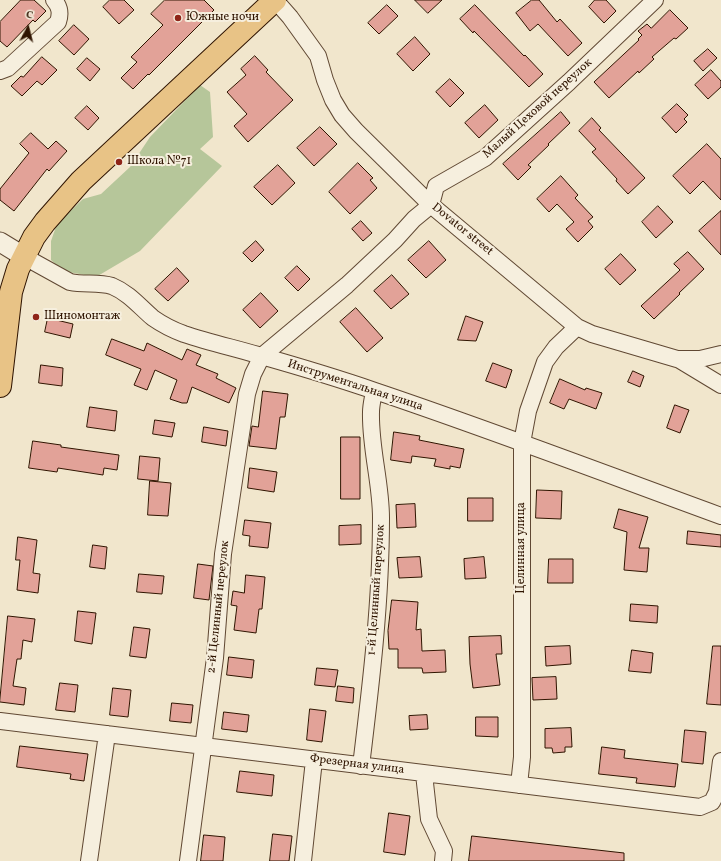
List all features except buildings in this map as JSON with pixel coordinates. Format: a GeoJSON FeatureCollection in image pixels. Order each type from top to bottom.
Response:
{"type":"FeatureCollection","features":[{"type":"Feature","properties":{"kind":"main road"},"geometry":{"type":"LineString","coordinates":[[0,386],[3,330],[11,292],[23,256],[34,237],[45,222],[81,181],[275,0]]}},
{"type":"Feature","properties":{"kind":"street"},"geometry":{"type":"LineString","coordinates":[[0,71],[8,68],[58,22],[60,9],[54,0]]}},
{"type":"Feature","properties":{"kind":"street","name":"Dovator street"},"geometry":{"type":"LineString","coordinates":[[275,0],[290,17],[318,56],[333,100],[342,114],[370,145],[431,205],[577,326],[592,334],[677,359],[700,359],[721,354]]}},
{"type":"Feature","properties":{"kind":"street","name":"Малый Цеховой переулок"},"geometry":{"type":"LineString","coordinates":[[431,205],[436,186],[485,158],[569,82],[655,0]]}},
{"type":"Feature","properties":{"kind":"street"},"geometry":{"type":"LineString","coordinates":[[262,356],[347,285],[395,240],[414,219],[431,205]]}},
{"type":"Feature","properties":{"kind":"street","name":"Инструментальная улица"},"geometry":{"type":"LineString","coordinates":[[0,242],[70,282],[78,284],[112,286],[126,293],[153,317],[172,329],[184,334],[262,356],[374,391],[522,443],[721,516]]}},
{"type":"Feature","properties":{"kind":"street","name":"Целинная улица"},"geometry":{"type":"LineString","coordinates":[[519,785],[522,757],[522,443],[528,411],[545,362],[577,326]]}},
{"type":"Feature","properties":{"kind":"street","name":"2-й Целинный переулок"},"geometry":{"type":"LineString","coordinates":[[188,861],[202,746],[215,658],[223,554],[241,431],[247,394],[253,374],[262,356]]}},
{"type":"Feature","properties":{"kind":"street"},"geometry":{"type":"LineString","coordinates":[[677,359],[721,385]]}},
{"type":"Feature","properties":{"kind":"street","name":"1-й Целинный переулок"},"geometry":{"type":"LineString","coordinates":[[361,766],[379,593],[381,516],[370,410],[374,391]]}},
{"type":"Feature","properties":{"kind":"street","name":"Фрезерная улица"},"geometry":{"type":"LineString","coordinates":[[0,721],[700,807],[712,802],[717,792],[721,761]]}},
{"type":"Feature","properties":{"kind":"street"},"geometry":{"type":"LineString","coordinates":[[89,861],[107,734]]}},
{"type":"Feature","properties":{"kind":"street"},"geometry":{"type":"LineString","coordinates":[[303,861],[314,760]]}},
{"type":"Feature","properties":{"kind":"street"},"geometry":{"type":"LineString","coordinates":[[424,774],[429,819],[444,851],[443,861]]}},
{"type":"Feature","properties":{"kind":"green space"},"geometry":{"type":"Polygon","coordinates":[[[200,85],[210,92],[213,137],[200,149],[222,166],[140,251],[96,277],[63,271],[51,260],[51,241],[57,224],[83,199],[101,194],[130,167],[150,137],[200,85]]]}},
{"type":"Feature","properties":{"kind":"place","name":"Южные ночи"},"geometry":{"type":"Point","coordinates":[178,18]}},
{"type":"Feature","properties":{"kind":"place","name":"Школа №71"},"geometry":{"type":"Point","coordinates":[119,162]}},
{"type":"Feature","properties":{"kind":"place","name":"Шиномонтаж"},"geometry":{"type":"Point","coordinates":[36,317]}}]}
